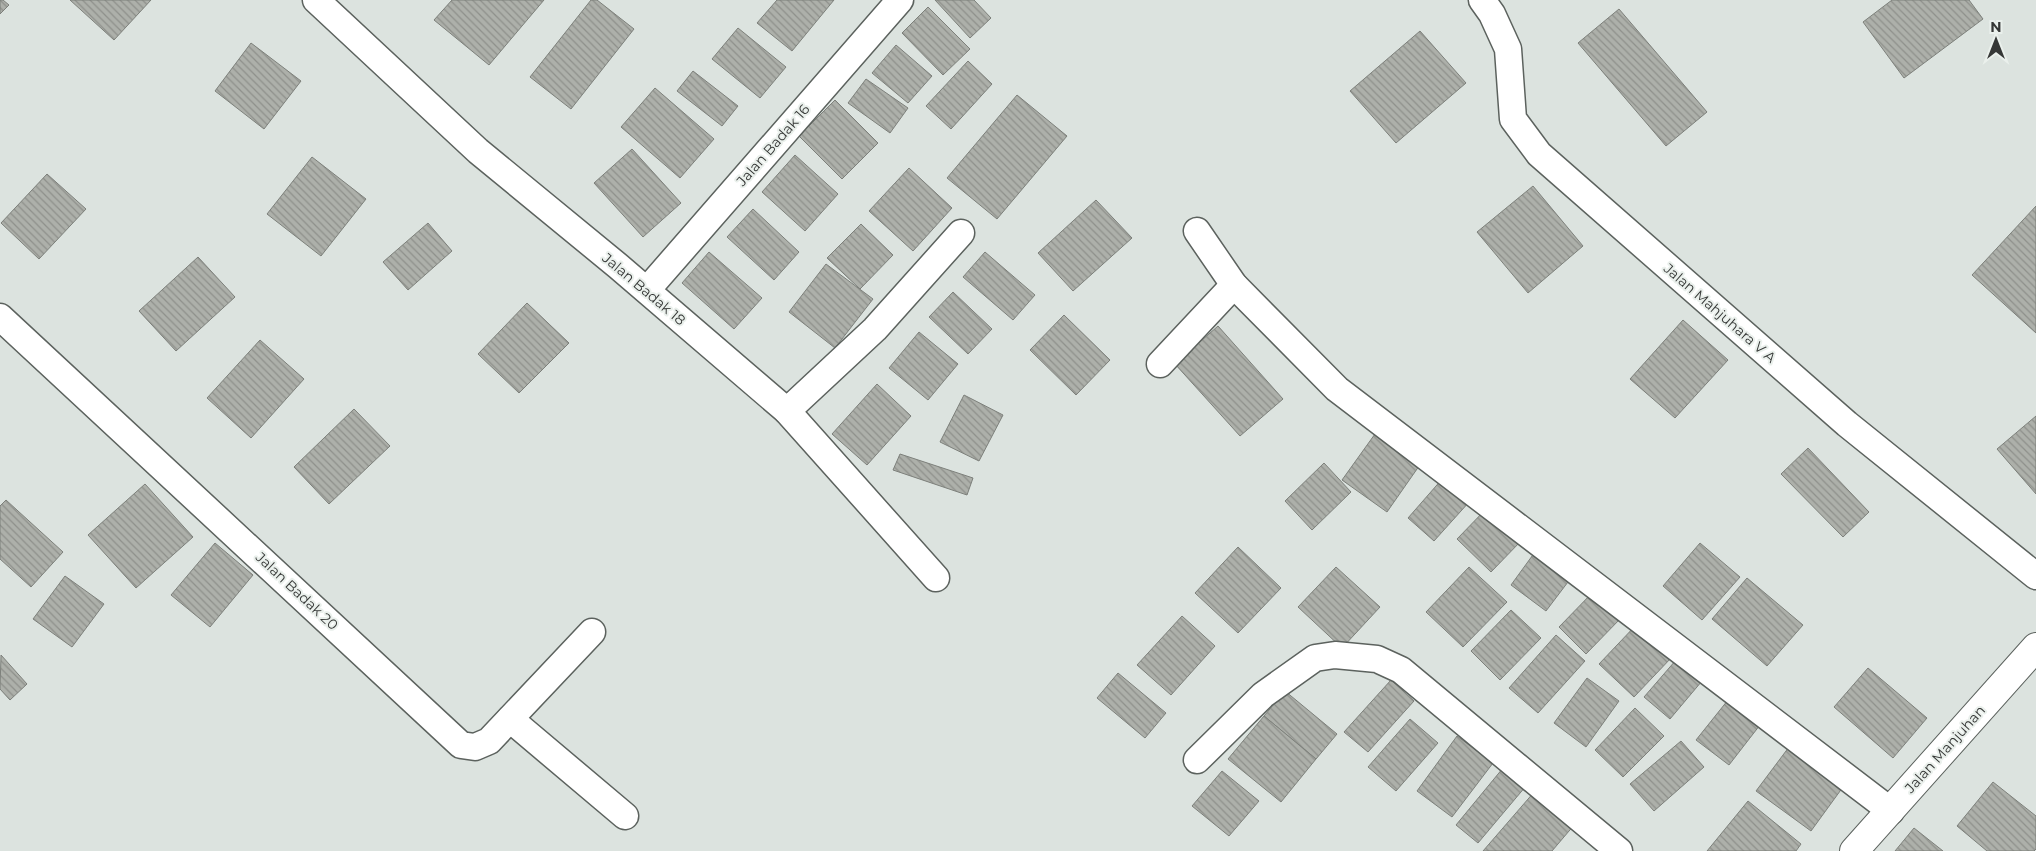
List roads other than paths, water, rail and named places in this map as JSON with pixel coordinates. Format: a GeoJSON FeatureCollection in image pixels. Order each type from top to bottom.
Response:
{"type":"FeatureCollection","features":[{"type":"Feature","properties":{"kind":"street","name":"Jalan Badak 18"},"geometry":{"type":"LineString","coordinates":[[316,0],[478,151],[647,290],[787,411],[936,578]]}},
{"type":"Feature","properties":{"kind":"street","name":"Jalan Badak 16"},"geometry":{"type":"LineString","coordinates":[[647,290],[900,0]]}},
{"type":"Feature","properties":{"kind":"street","name":"Jalan Mahjuhara V A"},"geometry":{"type":"LineString","coordinates":[[1482,0],[1492,14],[1508,49],[1513,119],[1539,154],[1847,424],[2036,576]]}},
{"type":"Feature","properties":{"kind":"street"},"geometry":{"type":"LineString","coordinates":[[1198,231],[1234,285],[1337,389],[1891,811]]}},
{"type":"Feature","properties":{"kind":"street"},"geometry":{"type":"LineString","coordinates":[[787,411],[875,329],[961,233]]}},
{"type":"Feature","properties":{"kind":"street"},"geometry":{"type":"LineString","coordinates":[[1160,364],[1234,285]]}},
{"type":"Feature","properties":{"kind":"street","name":"Jalan Badak 20"},"geometry":{"type":"LineString","coordinates":[[0,317],[462,745],[475,747],[488,741],[592,632]]}},
{"type":"Feature","properties":{"kind":"street","name":"Jalan Manjuhan"},"geometry":{"type":"LineString","coordinates":[[1854,851],[2036,647]]}},
{"type":"Feature","properties":{"kind":"street"},"geometry":{"type":"LineString","coordinates":[[1197,760],[1263,695],[1315,658],[1335,655],[1378,659],[1400,670],[1619,851]]}},
{"type":"Feature","properties":{"kind":"street"},"geometry":{"type":"LineString","coordinates":[[510,718],[625,816]]}}]}
